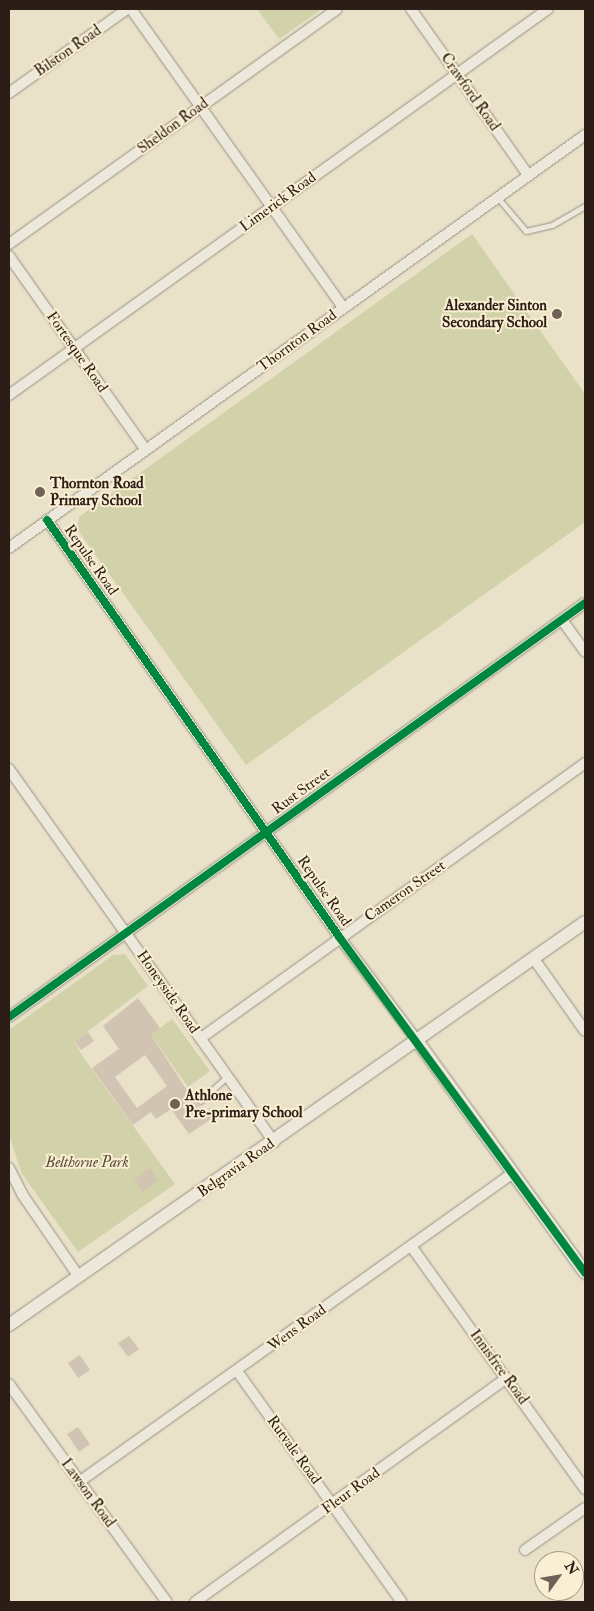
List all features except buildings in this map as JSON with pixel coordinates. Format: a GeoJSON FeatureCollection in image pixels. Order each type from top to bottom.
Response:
{"type":"FeatureCollection","features":[{"type":"Feature","properties":{"kind":"street","name":"Bilston Road"},"geometry":{"type":"LineString","coordinates":[[9,93],[129,9]]}},
{"type":"Feature","properties":{"kind":"street"},"geometry":{"type":"LineString","coordinates":[[129,9],[343,308]]}},
{"type":"Feature","properties":{"kind":"street","name":"Sheldon Road"},"geometry":{"type":"LineString","coordinates":[[9,244],[337,9]]}},
{"type":"Feature","properties":{"kind":"street","name":"Crawford Road"},"geometry":{"type":"LineString","coordinates":[[411,9],[528,174]]}},
{"type":"Feature","properties":{"kind":"street","name":"Limerick Road"},"geometry":{"type":"LineString","coordinates":[[9,395],[548,9]]}},
{"type":"Feature","properties":{"kind":"street","name":"Thornton Road"},"geometry":{"type":"LineString","coordinates":[[9,548],[528,174],[585,135]]}},
{"type":"Feature","properties":{"kind":"street","name":"Fortesque Road"},"geometry":{"type":"LineString","coordinates":[[9,256],[145,449]]}},
{"type":"Feature","properties":{"kind":"street","name":"Repulse Road"},"geometry":{"type":"LineString","coordinates":[[47,520],[340,938],[418,1042],[585,1273]]}},
{"type":"Feature","properties":{"kind":"street","name":"Rust Street"},"geometry":{"type":"LineString","coordinates":[[9,1017],[585,603]]}},
{"type":"Feature","properties":{"kind":"street"},"geometry":{"type":"LineString","coordinates":[[562,620],[585,652]]}},
{"type":"Feature","properties":{"kind":"street","name":"Cameron Street"},"geometry":{"type":"LineString","coordinates":[[201,1038],[585,763]]}},
{"type":"Feature","properties":{"kind":"street","name":"Honeyside Road"},"geometry":{"type":"LineString","coordinates":[[9,769],[274,1142]]}},
{"type":"Feature","properties":{"kind":"street","name":"Belgravia Road"},"geometry":{"type":"LineString","coordinates":[[9,1326],[418,1042],[585,922]]}},
{"type":"Feature","properties":{"kind":"street"},"geometry":{"type":"LineString","coordinates":[[534,959],[585,1031]]}},
{"type":"Feature","properties":{"kind":"street"},"geometry":{"type":"LineString","coordinates":[[9,1168],[22,1194],[80,1277]]}},
{"type":"Feature","properties":{"kind":"street","name":"Wens Road"},"geometry":{"type":"LineString","coordinates":[[79,1482],[513,1173]]}},
{"type":"Feature","properties":{"kind":"street","name":"Innisfree Road"},"geometry":{"type":"LineString","coordinates":[[411,1246],[585,1489]]}},
{"type":"Feature","properties":{"kind":"street","name":"Rutvale Road"},"geometry":{"type":"LineString","coordinates":[[237,1371],[402,1602]]}},
{"type":"Feature","properties":{"kind":"street","name":"Fleur Road"},"geometry":{"type":"LineString","coordinates":[[195,1602],[507,1378]]}},
{"type":"Feature","properties":{"kind":"street","name":"Lawson Road"},"geometry":{"type":"LineString","coordinates":[[9,1384],[166,1602]]}},
{"type":"Feature","properties":{"kind":"street"},"geometry":{"type":"LineString","coordinates":[[525,1550],[585,1508]]}},
{"type":"Feature","properties":{"kind":"lane"},"geometry":{"type":"LineString","coordinates":[[497,197],[526,231],[552,225],[585,206]]}},
{"type":"Feature","properties":{"kind":"lane"},"geometry":{"type":"LineString","coordinates":[[200,1100],[228,1076]]}},
{"type":"Feature","properties":{"kind":"green space"},"geometry":{"type":"Polygon","coordinates":[[[257,9],[322,9],[279,39],[257,9]]]}},
{"type":"Feature","properties":{"kind":"green space"},"geometry":{"type":"Polygon","coordinates":[[[472,234],[585,394],[585,522],[246,765],[77,529],[79,517],[472,234]]]}},
{"type":"Feature","properties":{"kind":"green space","name":"Belthorne Park"},"geometry":{"type":"Polygon","coordinates":[[[125,954],[148,986],[75,1041],[81,1054],[175,1184],[78,1252],[22,1174],[9,1135],[9,1030],[113,955],[125,954]]]}},
{"type":"Feature","properties":{"kind":"green space"},"geometry":{"type":"Polygon","coordinates":[[[172,1019],[210,1071],[188,1087],[151,1035],[172,1019]]]}},
{"type":"Feature","properties":{"kind":"cycle path"},"geometry":{"type":"LineString","coordinates":[[47,520],[340,938],[585,1273]]}},
{"type":"Feature","properties":{"kind":"cycle path"},"geometry":{"type":"LineString","coordinates":[[9,1017],[585,603]]}},
{"type":"Feature","properties":{"kind":"place","name":"Alexander Sinton Secondary School"},"geometry":{"type":"Point","coordinates":[557,314]}},
{"type":"Feature","properties":{"kind":"place","name":"Thornton Road Primary School"},"geometry":{"type":"Point","coordinates":[40,492]}},
{"type":"Feature","properties":{"kind":"place","name":"Athlone Pre-primary School"},"geometry":{"type":"Point","coordinates":[175,1104]}}]}
